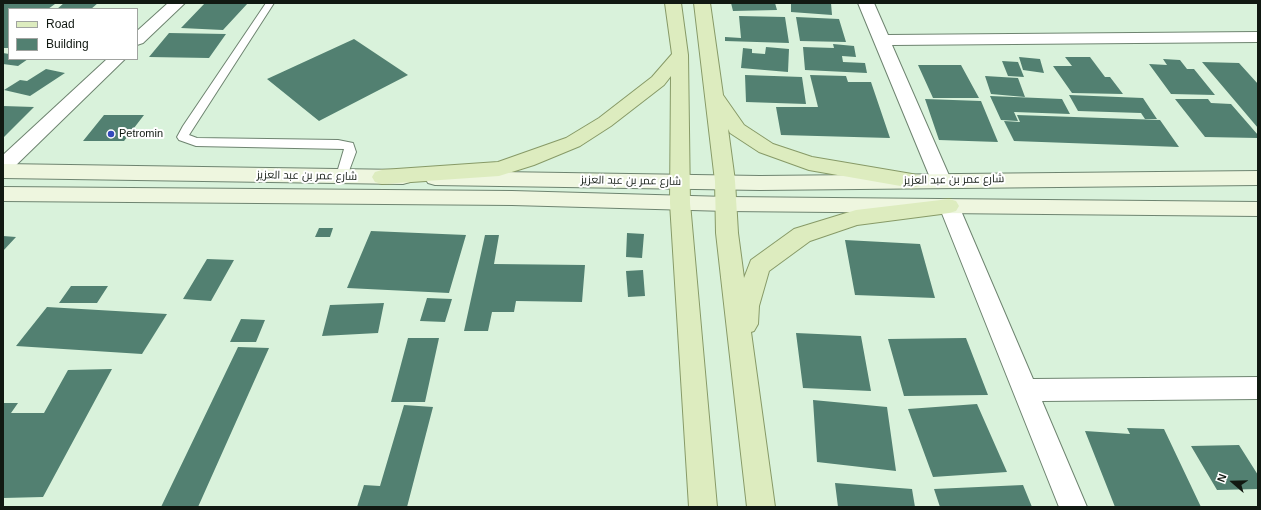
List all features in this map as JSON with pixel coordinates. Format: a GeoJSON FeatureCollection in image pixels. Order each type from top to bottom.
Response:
{"type":"FeatureCollection","features":[{"type":"Feature","properties":{"kind":"main road"},"geometry":{"type":"LineString","coordinates":[[673,3],[680,55],[681,193],[703,507]]}},
{"type":"Feature","properties":{"kind":"main road"},"geometry":{"type":"LineString","coordinates":[[702,3],[725,181],[727,232],[761,507]]}},
{"type":"Feature","properties":{"kind":"main road"},"geometry":{"type":"LineString","coordinates":[[382,177],[499,169],[573,142],[612,117],[658,81],[680,55]]}},
{"type":"Feature","properties":{"kind":"main road"},"geometry":{"type":"LineString","coordinates":[[713,93],[736,129],[766,148],[809,162],[912,181]]}},
{"type":"Feature","properties":{"kind":"main road","name":"شارع عمر بن عبد العزيز"},"geometry":{"type":"LineString","coordinates":[[3,172],[382,177],[681,193],[725,181],[760,183],[1258,178]]}},
{"type":"Feature","properties":{"kind":"main road"},"geometry":{"type":"LineString","coordinates":[[3,194],[520,198],[681,193],[727,204],[1258,210]]}},
{"type":"Feature","properties":{"kind":"main road"},"geometry":{"type":"LineString","coordinates":[[744,365],[747,306],[759,266],[802,235],[809,232],[856,218],[950,206]]}},
{"type":"Feature","properties":{"kind":"street"},"geometry":{"type":"LineString","coordinates":[[138,39],[177,3]]}},
{"type":"Feature","properties":{"kind":"street"},"geometry":{"type":"LineString","coordinates":[[866,3],[941,180]]}},
{"type":"Feature","properties":{"kind":"street"},"geometry":{"type":"LineString","coordinates":[[882,40],[1258,37]]}},
{"type":"Feature","properties":{"kind":"street"},"geometry":{"type":"LineString","coordinates":[[3,166],[116,60]]}},
{"type":"Feature","properties":{"kind":"street"},"geometry":{"type":"LineString","coordinates":[[950,206],[1073,507]]}},
{"type":"Feature","properties":{"kind":"street"},"geometry":{"type":"LineString","coordinates":[[1024,390],[1258,388]]}},
{"type":"Feature","properties":{"kind":"lane"},"geometry":{"type":"LineString","coordinates":[[270,3],[187,128],[184,137],[196,142],[338,144],[349,146],[350,152],[342,176]]}},
{"type":"Feature","properties":{"kind":"building"},"geometry":{"type":"Polygon","coordinates":[[[3,3],[55,4],[49,8],[8,8],[8,48],[3,48],[3,3]]]}},
{"type":"Feature","properties":{"kind":"building"},"geometry":{"type":"Polygon","coordinates":[[[64,3],[98,3],[92,8],[58,8],[64,3]]]}},
{"type":"Feature","properties":{"kind":"building"},"geometry":{"type":"Polygon","coordinates":[[[205,3],[248,3],[223,30],[181,28],[205,3]]]}},
{"type":"Feature","properties":{"kind":"building"},"geometry":{"type":"Polygon","coordinates":[[[731,3],[775,3],[777,10],[733,11],[731,3]]]}},
{"type":"Feature","properties":{"kind":"building"},"geometry":{"type":"Polygon","coordinates":[[[791,3],[831,3],[832,15],[791,12],[791,3]]]}},
{"type":"Feature","properties":{"kind":"building"},"geometry":{"type":"Polygon","coordinates":[[[739,16],[785,17],[789,43],[725,41],[725,37],[741,38],[739,16]]]}},
{"type":"Feature","properties":{"kind":"building"},"geometry":{"type":"Polygon","coordinates":[[[796,17],[839,19],[846,42],[800,41],[796,17]]]}},
{"type":"Feature","properties":{"kind":"building"},"geometry":{"type":"Polygon","coordinates":[[[169,33],[226,34],[209,58],[149,57],[169,33]]]}},
{"type":"Feature","properties":{"kind":"building"},"geometry":{"type":"Polygon","coordinates":[[[354,39],[408,75],[319,121],[267,79],[354,39]]]}},
{"type":"Feature","properties":{"kind":"building"},"geometry":{"type":"Polygon","coordinates":[[[833,44],[854,46],[856,57],[842,56],[843,62],[865,63],[867,73],[805,70],[803,47],[834,48],[833,44]]]}},
{"type":"Feature","properties":{"kind":"building"},"geometry":{"type":"Polygon","coordinates":[[[766,47],[789,49],[788,72],[741,68],[743,48],[752,49],[752,53],[765,54],[766,47]]]}},
{"type":"Feature","properties":{"kind":"building"},"geometry":{"type":"Polygon","coordinates":[[[3,53],[8,54],[8,60],[27,60],[18,66],[3,64],[3,53]]]}},
{"type":"Feature","properties":{"kind":"building"},"geometry":{"type":"Polygon","coordinates":[[[1019,57],[1040,59],[1044,73],[1023,70],[1019,57]]]}},
{"type":"Feature","properties":{"kind":"building"},"geometry":{"type":"Polygon","coordinates":[[[1065,57],[1090,57],[1105,77],[1110,77],[1123,94],[1072,93],[1053,66],[1072,66],[1065,57]]]}},
{"type":"Feature","properties":{"kind":"building"},"geometry":{"type":"Polygon","coordinates":[[[1163,59],[1180,60],[1187,69],[1194,69],[1215,95],[1171,94],[1149,64],[1167,65],[1163,59]]]}},
{"type":"Feature","properties":{"kind":"building"},"geometry":{"type":"Polygon","coordinates":[[[1002,61],[1018,62],[1024,77],[1008,76],[1002,61]]]}},
{"type":"Feature","properties":{"kind":"building"},"geometry":{"type":"Polygon","coordinates":[[[1202,62],[1239,63],[1258,84],[1258,128],[1202,62]]]}},
{"type":"Feature","properties":{"kind":"building"},"geometry":{"type":"Polygon","coordinates":[[[918,65],[961,65],[979,98],[933,98],[918,65]]]}},
{"type":"Feature","properties":{"kind":"building"},"geometry":{"type":"Polygon","coordinates":[[[46,69],[65,73],[30,96],[4,90],[20,80],[27,81],[46,69]]]}},
{"type":"Feature","properties":{"kind":"building"},"geometry":{"type":"Polygon","coordinates":[[[745,75],[802,77],[806,104],[746,102],[745,75]]]}},
{"type":"Feature","properties":{"kind":"building"},"geometry":{"type":"Polygon","coordinates":[[[810,75],[846,76],[848,82],[871,82],[890,138],[781,135],[776,107],[818,107],[810,75]]]}},
{"type":"Feature","properties":{"kind":"building"},"geometry":{"type":"Polygon","coordinates":[[[985,76],[1018,78],[1025,97],[991,94],[985,76]]]}},
{"type":"Feature","properties":{"kind":"building"},"geometry":{"type":"Polygon","coordinates":[[[1069,95],[1143,98],[1157,119],[1145,119],[1141,113],[1078,111],[1069,95]]]}},
{"type":"Feature","properties":{"kind":"building"},"geometry":{"type":"Polygon","coordinates":[[[990,96],[1062,99],[1070,114],[1014,112],[1018,121],[1001,120],[990,96]]]}},
{"type":"Feature","properties":{"kind":"building"},"geometry":{"type":"Polygon","coordinates":[[[925,99],[981,101],[998,142],[939,140],[925,99]]]}},
{"type":"Feature","properties":{"kind":"building"},"geometry":{"type":"Polygon","coordinates":[[[1175,99],[1208,99],[1211,103],[1231,104],[1258,135],[1258,138],[1205,137],[1175,99]]]}},
{"type":"Feature","properties":{"kind":"building"},"geometry":{"type":"Polygon","coordinates":[[[3,106],[34,107],[3,138],[3,106]]]}},
{"type":"Feature","properties":{"kind":"building"},"geometry":{"type":"Polygon","coordinates":[[[104,115],[144,115],[124,141],[83,141],[104,115]]]}},
{"type":"Feature","properties":{"kind":"building"},"geometry":{"type":"Polygon","coordinates":[[[1017,115],[1160,120],[1179,147],[1014,141],[1004,121],[1020,122],[1017,115]]]}},
{"type":"Feature","properties":{"kind":"building"},"geometry":{"type":"Polygon","coordinates":[[[319,228],[333,228],[330,237],[315,237],[319,228]]]}},
{"type":"Feature","properties":{"kind":"building"},"geometry":{"type":"Polygon","coordinates":[[[371,231],[466,235],[449,293],[347,288],[371,231]]]}},
{"type":"Feature","properties":{"kind":"building"},"geometry":{"type":"Polygon","coordinates":[[[627,233],[644,234],[642,258],[626,257],[627,233]]]}},
{"type":"Feature","properties":{"kind":"building"},"geometry":{"type":"Polygon","coordinates":[[[485,235],[499,235],[494,264],[585,265],[582,302],[516,301],[514,312],[492,312],[488,331],[464,331],[485,235]]]}},
{"type":"Feature","properties":{"kind":"building"},"geometry":{"type":"Polygon","coordinates":[[[3,236],[16,237],[3,251],[3,236]]]}},
{"type":"Feature","properties":{"kind":"building"},"geometry":{"type":"Polygon","coordinates":[[[845,240],[920,244],[935,298],[855,295],[845,240]]]}},
{"type":"Feature","properties":{"kind":"building"},"geometry":{"type":"Polygon","coordinates":[[[207,259],[234,260],[211,301],[183,299],[207,259]]]}},
{"type":"Feature","properties":{"kind":"building"},"geometry":{"type":"Polygon","coordinates":[[[643,270],[645,296],[628,297],[626,271],[643,270]]]}},
{"type":"Feature","properties":{"kind":"building"},"geometry":{"type":"Polygon","coordinates":[[[71,286],[108,286],[97,303],[59,303],[71,286]]]}},
{"type":"Feature","properties":{"kind":"building"},"geometry":{"type":"Polygon","coordinates":[[[427,298],[452,299],[445,322],[420,321],[427,298]]]}},
{"type":"Feature","properties":{"kind":"building"},"geometry":{"type":"Polygon","coordinates":[[[384,303],[378,333],[322,336],[330,305],[384,303]]]}},
{"type":"Feature","properties":{"kind":"building"},"geometry":{"type":"Polygon","coordinates":[[[47,307],[167,314],[142,354],[16,346],[47,307]]]}},
{"type":"Feature","properties":{"kind":"building"},"geometry":{"type":"Polygon","coordinates":[[[241,319],[265,320],[256,342],[230,342],[241,319]]]}},
{"type":"Feature","properties":{"kind":"building"},"geometry":{"type":"Polygon","coordinates":[[[796,333],[861,336],[871,391],[803,388],[796,333]]]}},
{"type":"Feature","properties":{"kind":"building"},"geometry":{"type":"Polygon","coordinates":[[[408,338],[439,338],[425,402],[391,402],[408,338]]]}},
{"type":"Feature","properties":{"kind":"building"},"geometry":{"type":"Polygon","coordinates":[[[966,338],[988,395],[904,396],[888,339],[966,338]]]}},
{"type":"Feature","properties":{"kind":"building"},"geometry":{"type":"Polygon","coordinates":[[[238,347],[269,348],[198,507],[161,507],[238,347]]]}},
{"type":"Feature","properties":{"kind":"building"},"geometry":{"type":"Polygon","coordinates":[[[112,369],[43,497],[3,498],[3,403],[18,403],[11,413],[44,413],[68,370],[112,369]]]}},
{"type":"Feature","properties":{"kind":"building"},"geometry":{"type":"Polygon","coordinates":[[[813,400],[887,407],[896,471],[817,462],[813,400]]]}},
{"type":"Feature","properties":{"kind":"building"},"geometry":{"type":"Polygon","coordinates":[[[977,404],[1007,472],[933,477],[908,409],[977,404]]]}},
{"type":"Feature","properties":{"kind":"building"},"geometry":{"type":"Polygon","coordinates":[[[404,405],[433,407],[407,507],[357,507],[364,485],[380,486],[404,405]]]}},
{"type":"Feature","properties":{"kind":"building"},"geometry":{"type":"Polygon","coordinates":[[[1127,428],[1164,429],[1201,507],[1115,507],[1085,431],[1130,434],[1127,428]]]}},
{"type":"Feature","properties":{"kind":"building"},"geometry":{"type":"Polygon","coordinates":[[[1239,445],[1258,475],[1258,489],[1217,490],[1191,446],[1239,445]]]}},
{"type":"Feature","properties":{"kind":"building"},"geometry":{"type":"Polygon","coordinates":[[[835,483],[912,489],[915,507],[838,507],[835,483]]]}},
{"type":"Feature","properties":{"kind":"building"},"geometry":{"type":"Polygon","coordinates":[[[1023,485],[1032,507],[940,507],[934,489],[1023,485]]]}},
{"type":"Feature","properties":{"kind":"place","name":"Petromin"},"geometry":{"type":"Point","coordinates":[111,134]}}]}
